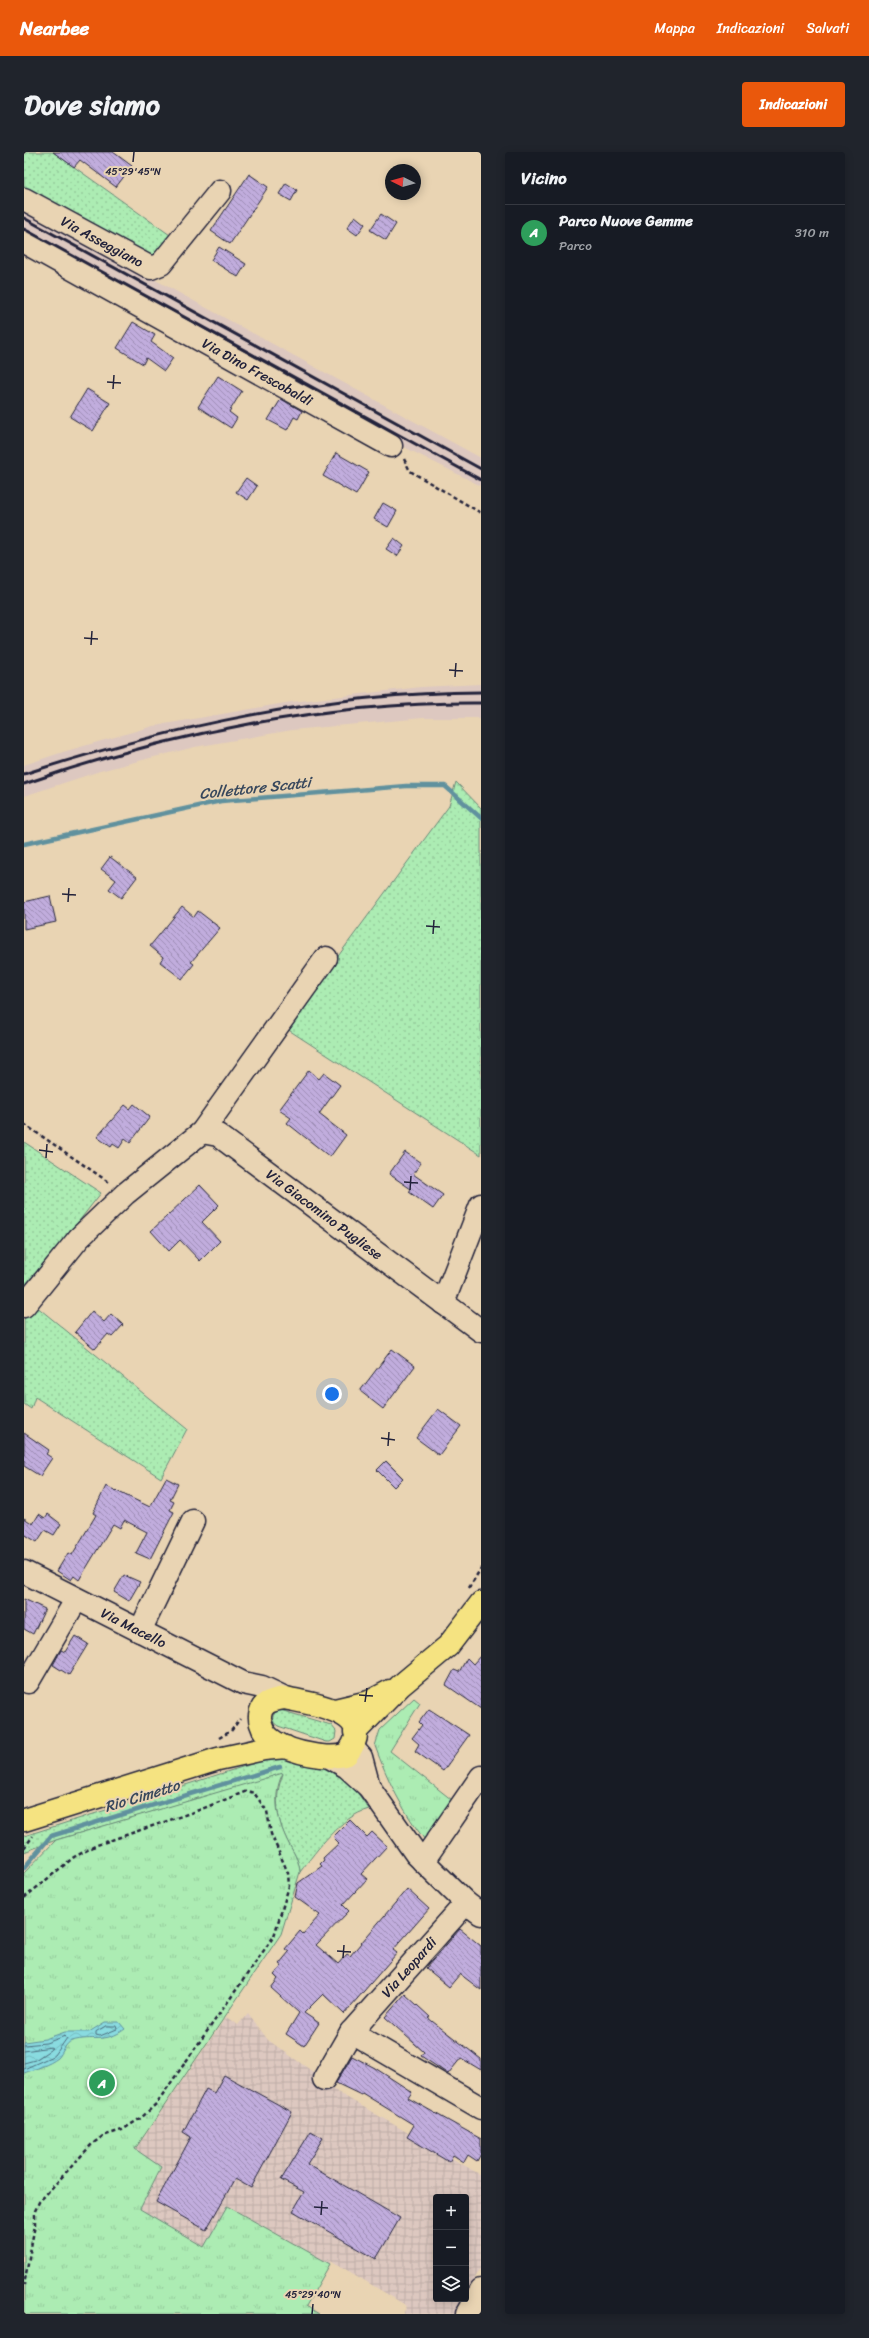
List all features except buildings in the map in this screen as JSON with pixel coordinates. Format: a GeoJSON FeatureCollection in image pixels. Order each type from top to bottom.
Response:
{"type":"FeatureCollection","features":[{"type":"Feature","properties":{"kind":"main road"},"geometry":{"type":"LineString","coordinates":[[254,1717],[269,1738],[286,1747],[331,1758],[347,1754],[354,1740],[400,1686],[448,1646],[473,1598]]}},
{"type":"Feature","properties":{"kind":"main road"},"geometry":{"type":"LineString","coordinates":[[335,1710],[369,1702],[400,1686]]}},
{"type":"Feature","properties":{"kind":"main road"},"geometry":{"type":"LineString","coordinates":[[24,1820],[251,1735],[254,1717],[266,1704],[285,1698],[335,1710],[347,1716],[354,1740]]}},
{"type":"Feature","properties":{"kind":"main road"},"geometry":{"type":"LineString","coordinates":[[216,1749],[286,1747]]}},
{"type":"Feature","properties":{"kind":"street","name":"Via Asseggiano"},"geometry":{"type":"LineString","coordinates":[[24,200],[151,268],[161,264],[220,191]]}},
{"type":"Feature","properties":{"kind":"street","name":"Via Dino Frescobaldi"},"geometry":{"type":"LineString","coordinates":[[24,242],[390,446]]}},
{"type":"Feature","properties":{"kind":"street"},"geometry":{"type":"LineString","coordinates":[[24,1306],[79,1238],[125,1194],[202,1132],[326,958]]}},
{"type":"Feature","properties":{"kind":"street","name":"Via Giacomino Pugliese"},"geometry":{"type":"LineString","coordinates":[[202,1132],[218,1135],[481,1331]]}},
{"type":"Feature","properties":{"kind":"street"},"geometry":{"type":"LineString","coordinates":[[443,1303],[481,1205]]}},
{"type":"Feature","properties":{"kind":"street"},"geometry":{"type":"LineString","coordinates":[[140,1632],[193,1521]]}},
{"type":"Feature","properties":{"kind":"street","name":"Via Macello"},"geometry":{"type":"LineString","coordinates":[[24,1572],[76,1600],[243,1683],[262,1687],[285,1698]]}},
{"type":"Feature","properties":{"kind":"street"},"geometry":{"type":"LineString","coordinates":[[28,1682],[76,1600]]}},
{"type":"Feature","properties":{"kind":"street","name":"Via Macello"},"geometry":{"type":"LineString","coordinates":[[243,1683],[254,1717]]}},
{"type":"Feature","properties":{"kind":"street"},"geometry":{"type":"LineString","coordinates":[[354,1740],[361,1757],[369,1787]]}},
{"type":"Feature","properties":{"kind":"street"},"geometry":{"type":"LineString","coordinates":[[331,1758],[347,1768],[369,1787],[402,1835],[423,1861],[474,1909]]}},
{"type":"Feature","properties":{"kind":"street"},"geometry":{"type":"LineString","coordinates":[[423,1861],[481,1777]]}},
{"type":"Feature","properties":{"kind":"street","name":"Via Leopardi"},"geometry":{"type":"LineString","coordinates":[[324,2079],[351,2032],[474,1909]]}},
{"type":"Feature","properties":{"kind":"street"},"geometry":{"type":"LineString","coordinates":[[351,2032],[481,2108]]}},
{"type":"Feature","properties":{"kind":"street"},"geometry":{"type":"LineString","coordinates":[[467,2314],[481,2290]]}},
{"type":"Feature","properties":{"kind":"path"},"geometry":{"type":"LineString","coordinates":[[390,446],[400,453],[410,471],[481,512]]}},
{"type":"Feature","properties":{"kind":"path"},"geometry":{"type":"LineString","coordinates":[[24,1124],[125,1194]]}},
{"type":"Feature","properties":{"kind":"path"},"geometry":{"type":"LineString","coordinates":[[473,1598],[481,1568]]}},
{"type":"Feature","properties":{"kind":"path"},"geometry":{"type":"LineString","coordinates":[[216,1749],[231,1731],[254,1717]]}},
{"type":"Feature","properties":{"kind":"path"},"geometry":{"type":"LineString","coordinates":[[24,1898],[74,1857],[97,1845],[199,1810],[247,1791],[254,1793],[267,1811],[271,1834],[288,1873],[289,1886],[274,1936],[156,2104],[129,2126],[103,2136],[92,2144],[39,2202],[35,2211],[35,2225],[24,2285]]}},
{"type":"Feature","properties":{"kind":"shaded area"},"geometry":{"type":"Polygon","coordinates":[[[24,208],[481,458],[481,486],[408,449],[24,236],[24,208]]]}},
{"type":"Feature","properties":{"kind":"shaded area"},"geometry":{"type":"Polygon","coordinates":[[[481,684],[481,718],[423,718],[292,730],[195,747],[154,757],[100,771],[24,796],[24,765],[153,726],[291,702],[421,687],[481,684]]]}},
{"type":"Feature","properties":{"kind":"shaded area"},"geometry":{"type":"Polygon","coordinates":[[[248,2013],[268,2040],[316,2074],[315,2079],[481,2175],[481,2268],[469,2288],[469,2194],[433,2194],[433,2302],[461,2302],[476,2311],[475,2314],[403,2314],[407,2306],[332,2261],[330,2264],[228,2206],[204,2247],[139,2209],[161,2168],[135,2150],[226,2017],[238,2025],[248,2013]]]}},
{"type":"Feature","properties":{"kind":"green space"},"geometry":{"type":"Polygon","coordinates":[[[24,152],[53,152],[170,235],[152,257],[24,195],[24,152]]]}},
{"type":"Feature","properties":{"kind":"green space"},"geometry":{"type":"Polygon","coordinates":[[[456,782],[481,808],[481,1155],[287,1029],[333,963],[449,806],[456,782]]]}},
{"type":"Feature","properties":{"kind":"green space"},"geometry":{"type":"Polygon","coordinates":[[[24,1142],[101,1193],[24,1291],[24,1142]]]}},
{"type":"Feature","properties":{"kind":"green space"},"geometry":{"type":"Polygon","coordinates":[[[36,1306],[187,1429],[161,1478],[35,1397],[31,1409],[24,1404],[24,1319],[36,1306]]]}},
{"type":"Feature","properties":{"kind":"green space"},"geometry":{"type":"Polygon","coordinates":[[[414,1698],[420,1703],[390,1751],[452,1800],[425,1840],[396,1795],[375,1746],[380,1730],[414,1698]]]}},
{"type":"Feature","properties":{"kind":"green space"},"geometry":{"type":"Polygon","coordinates":[[[280,1710],[331,1725],[336,1731],[335,1739],[330,1742],[326,1742],[278,1726],[273,1722],[273,1716],[280,1710]]]}},
{"type":"Feature","properties":{"kind":"green space"},"geometry":{"type":"Polygon","coordinates":[[[280,1755],[325,1766],[347,1778],[369,1809],[358,1813],[339,1826],[322,1844],[300,1872],[298,1861],[279,1819],[277,1801],[283,1774],[56,1840],[24,1852],[24,1836],[280,1755]]]}},
{"type":"Feature","properties":{"kind":"green space"},"geometry":{"type":"Polygon","coordinates":[[[283,1773],[277,1791],[279,1819],[282,1829],[299,1865],[300,1872],[281,1934],[135,2149],[161,2167],[140,2209],[204,2247],[227,2206],[330,2264],[306,2306],[319,2314],[24,2314],[24,1873],[56,1840],[283,1773]]]}},
{"type":"Feature","properties":{"kind":"water"},"geometry":{"type":"Polygon","coordinates":[[[105,2022],[119,2022],[125,2029],[118,2034],[105,2038],[79,2039],[72,2041],[66,2046],[58,2058],[42,2067],[24,2073],[24,2042],[45,2039],[65,2032],[89,2032],[105,2022]]]}},
{"type":"Feature","properties":{"kind":"waterway","name":"Collettore Scatti"},"geometry":{"type":"LineString","coordinates":[[24,844],[221,801],[406,786],[445,786],[481,818]]}},
{"type":"Feature","properties":{"kind":"waterway","name":"Rio Cimetto"},"geometry":{"type":"LineString","coordinates":[[24,1868],[51,1836],[280,1767]]}},
{"type":"Feature","properties":{"kind":"railway"},"geometry":{"type":"LineString","coordinates":[[24,218],[481,469]]}},
{"type":"Feature","properties":{"kind":"railway"},"geometry":{"type":"LineString","coordinates":[[24,229],[481,480]]}},
{"type":"Feature","properties":{"kind":"railway"},"geometry":{"type":"LineString","coordinates":[[24,774],[136,741],[250,715],[364,698],[481,692]]}},
{"type":"Feature","properties":{"kind":"railway"},"geometry":{"type":"LineString","coordinates":[[24,784],[135,750],[249,724],[365,708],[423,704],[481,703]]}},
{"type":"Feature","properties":{"kind":"place","name":"Parco Nuove Gemme"},"geometry":{"type":"Point","coordinates":[102,2083]}}]}
